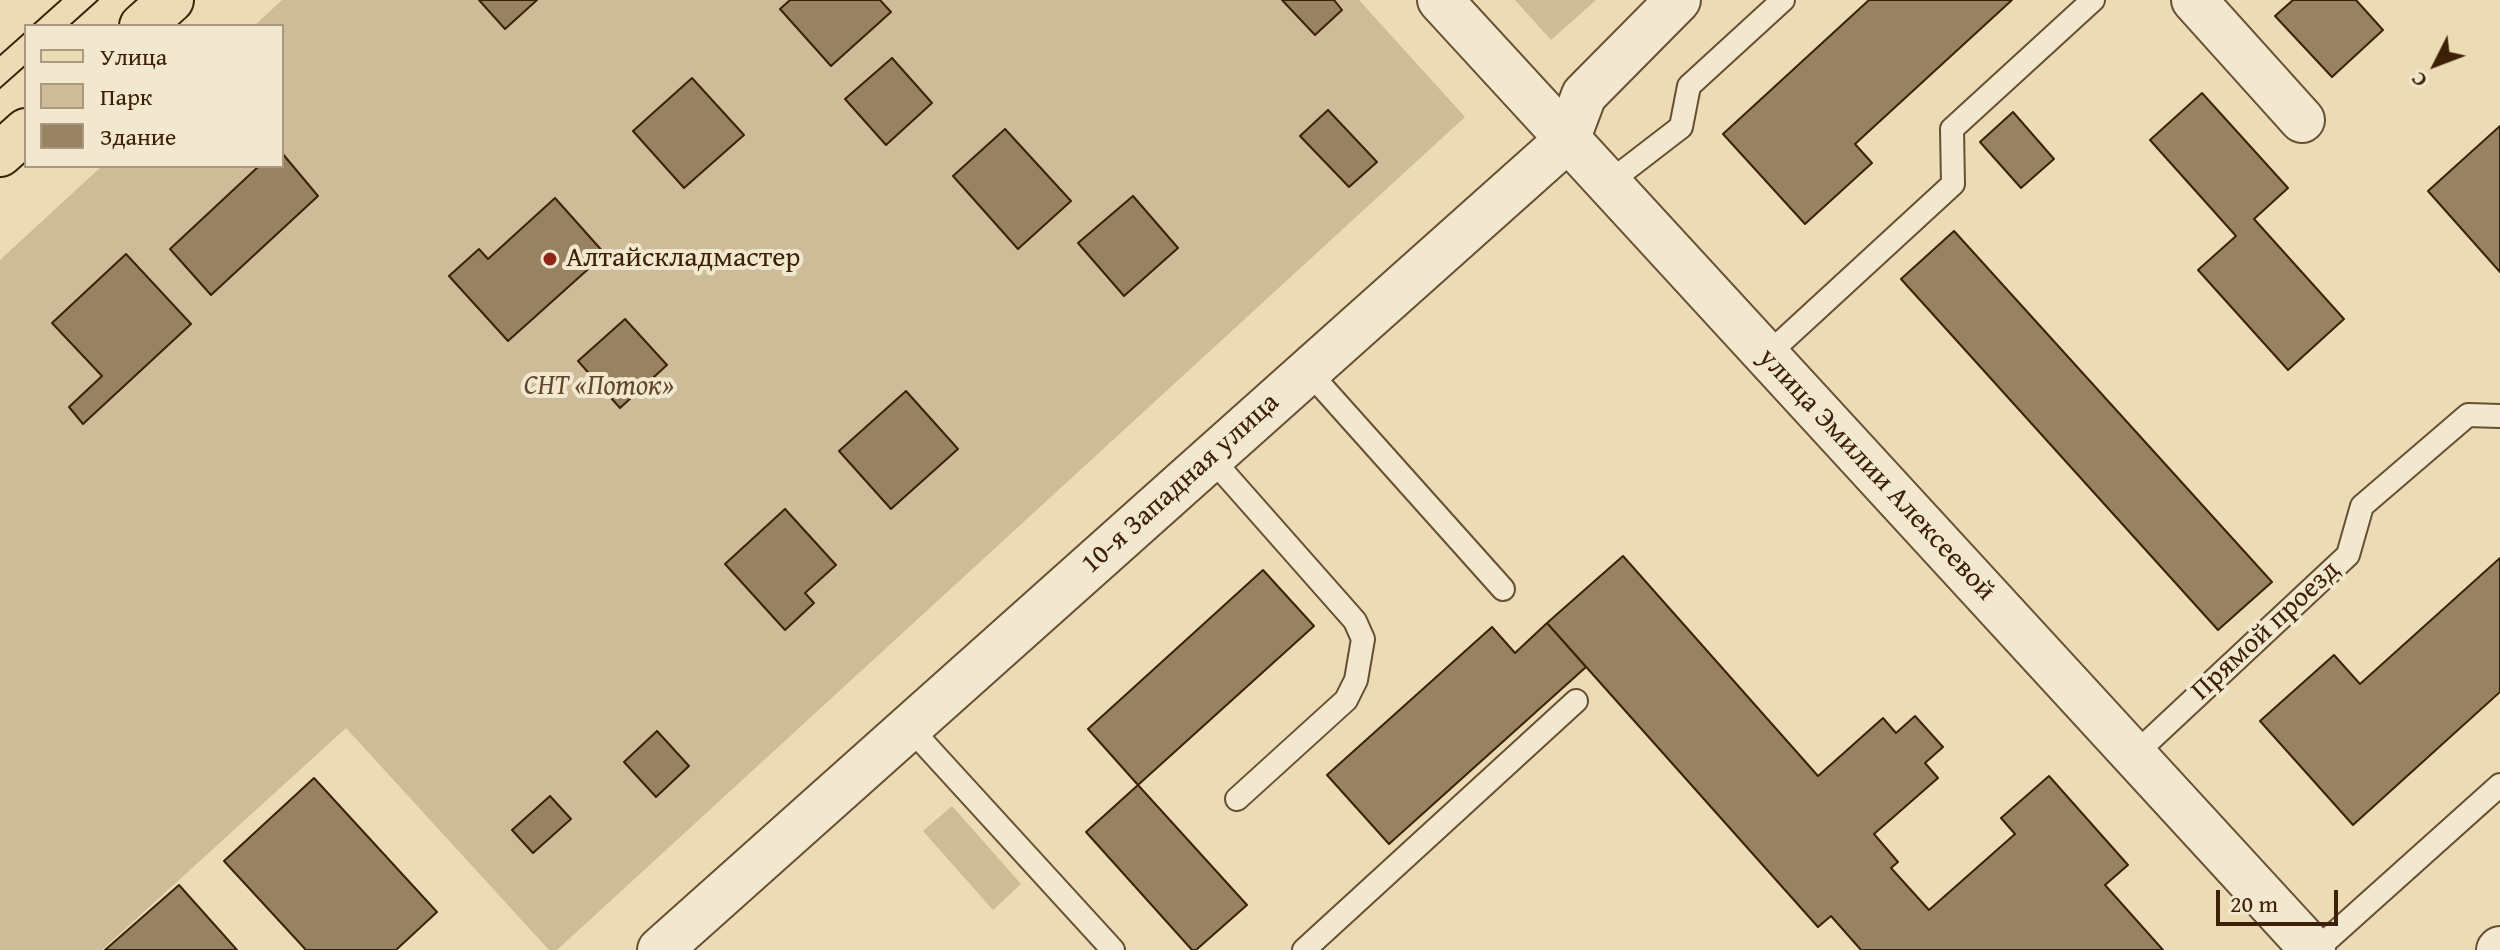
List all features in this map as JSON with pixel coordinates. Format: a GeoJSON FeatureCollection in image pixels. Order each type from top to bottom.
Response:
{"type":"FeatureCollection","features":[{"type":"Feature","properties":{"kind":"main road"},"geometry":{"type":"LineString","coordinates":[[144,24],[171,0]]}},
{"type":"Feature","properties":{"kind":"main road"},"geometry":{"type":"LineString","coordinates":[[0,154],[24,133]]}},
{"type":"Feature","properties":{"kind":"street","name":"улица Эмилии Алексеевой"},"geometry":{"type":"LineString","coordinates":[[1440,0],[2315,950]]}},
{"type":"Feature","properties":{"kind":"street","name":"10-я Западная улица"},"geometry":{"type":"LineString","coordinates":[[660,950],[1567,140],[1584,95],[1678,0]]}},
{"type":"Feature","properties":{"kind":"street"},"geometry":{"type":"LineString","coordinates":[[2194,0],[2302,120]]}},
{"type":"Feature","properties":{"kind":"lane"},"geometry":{"type":"LineString","coordinates":[[1607,184],[1681,127],[1689,86],[1783,0]]}},
{"type":"Feature","properties":{"kind":"lane"},"geometry":{"type":"LineString","coordinates":[[1766,356],[1953,184],[1952,129],[2093,0]]}},
{"type":"Feature","properties":{"kind":"lane"},"geometry":{"type":"LineString","coordinates":[[1308,371],[1503,589]]}},
{"type":"Feature","properties":{"kind":"lane","name":"Прямой проезд"},"geometry":{"type":"LineString","coordinates":[[2134,755],[2348,555],[2362,506],[2468,415],[2495,415]]}},
{"type":"Feature","properties":{"kind":"lane"},"geometry":{"type":"LineString","coordinates":[[1211,458],[1355,621],[1363,639],[1356,680],[1346,700],[1237,799]]}},
{"type":"Feature","properties":{"kind":"lane"},"geometry":{"type":"LineString","coordinates":[[1304,950],[1576,701]]}},
{"type":"Feature","properties":{"kind":"lane"},"geometry":{"type":"LineString","coordinates":[[910,728],[1113,950]]}},
{"type":"Feature","properties":{"kind":"lane"},"geometry":{"type":"LineString","coordinates":[[2315,950],[2500,785]]}},
{"type":"Feature","properties":{"kind":"green space","name":"СНТ «Поток»"},"geometry":{"type":"Polygon","coordinates":[[[282,0],[1359,0],[1465,117],[557,950],[549,950],[346,728],[102,950],[0,950],[0,260],[100,168],[284,168],[284,24],[256,24],[282,0]]]}},
{"type":"Feature","properties":{"kind":"green space"},"geometry":{"type":"Polygon","coordinates":[[[1515,0],[1596,0],[1551,40],[1515,0]]]}},
{"type":"Feature","properties":{"kind":"green space"},"geometry":{"type":"Polygon","coordinates":[[[952,806],[1021,884],[993,910],[923,831],[952,806]]]}},
{"type":"Feature","properties":{"kind":"building"},"geometry":{"type":"Polygon","coordinates":[[[479,0],[537,0],[505,29],[479,0]]]}},
{"type":"Feature","properties":{"kind":"building"},"geometry":{"type":"Polygon","coordinates":[[[790,0],[880,0],[891,12],[831,66],[780,9],[790,0]]]}},
{"type":"Feature","properties":{"kind":"building"},"geometry":{"type":"Polygon","coordinates":[[[1282,0],[1334,0],[1342,10],[1315,35],[1282,0]]]}},
{"type":"Feature","properties":{"kind":"building"},"geometry":{"type":"Polygon","coordinates":[[[1869,0],[2012,0],[1855,144],[1872,163],[1805,224],[1723,134],[1869,0]]]}},
{"type":"Feature","properties":{"kind":"building"},"geometry":{"type":"Polygon","coordinates":[[[2293,0],[2356,0],[2383,30],[2332,77],[2275,16],[2293,0]]]}},
{"type":"Feature","properties":{"kind":"building"},"geometry":{"type":"Polygon","coordinates":[[[892,58],[932,103],[886,145],[845,99],[892,58]]]}},
{"type":"Feature","properties":{"kind":"building"},"geometry":{"type":"Polygon","coordinates":[[[692,78],[744,135],[684,188],[633,131],[692,78]]]}},
{"type":"Feature","properties":{"kind":"building"},"geometry":{"type":"Polygon","coordinates":[[[2202,93],[2288,188],[2254,219],[2344,319],[2288,370],[2198,270],[2236,236],[2150,140],[2202,93]]]}},
{"type":"Feature","properties":{"kind":"building"},"geometry":{"type":"Polygon","coordinates":[[[1328,110],[1377,162],[1349,187],[1300,136],[1328,110]]]}},
{"type":"Feature","properties":{"kind":"building"},"geometry":{"type":"Polygon","coordinates":[[[2013,112],[2054,159],[2021,188],[1980,142],[2013,112]]]}},
{"type":"Feature","properties":{"kind":"building"},"geometry":{"type":"Polygon","coordinates":[[[2500,126],[2500,272],[2428,191],[2500,126]]]}},
{"type":"Feature","properties":{"kind":"building"},"geometry":{"type":"Polygon","coordinates":[[[1005,129],[1071,201],[1018,249],[953,176],[1005,129]]]}},
{"type":"Feature","properties":{"kind":"building"},"geometry":{"type":"Polygon","coordinates":[[[284,155],[318,196],[211,295],[170,249],[257,168],[284,168],[284,155]]]}},
{"type":"Feature","properties":{"kind":"building"},"geometry":{"type":"Polygon","coordinates":[[[1133,196],[1178,248],[1124,296],[1078,243],[1133,196]]]}},
{"type":"Feature","properties":{"kind":"building"},"geometry":{"type":"Polygon","coordinates":[[[555,198],[605,254],[508,341],[449,276],[479,249],[488,259],[555,198]]]}},
{"type":"Feature","properties":{"kind":"building"},"geometry":{"type":"Polygon","coordinates":[[[1954,231],[2272,582],[2218,630],[1901,279],[1954,231]]]}},
{"type":"Feature","properties":{"kind":"building"},"geometry":{"type":"Polygon","coordinates":[[[126,254],[191,324],[83,424],[69,407],[102,376],[52,323],[126,254]]]}},
{"type":"Feature","properties":{"kind":"building"},"geometry":{"type":"Polygon","coordinates":[[[625,319],[667,365],[620,408],[578,361],[625,319]]]}},
{"type":"Feature","properties":{"kind":"building"},"geometry":{"type":"Polygon","coordinates":[[[906,391],[958,449],[891,509],[839,451],[906,391]]]}},
{"type":"Feature","properties":{"kind":"building"},"geometry":{"type":"Polygon","coordinates":[[[785,509],[836,565],[805,593],[814,603],[785,630],[725,564],[785,509]]]}},
{"type":"Feature","properties":{"kind":"building"},"geometry":{"type":"Polygon","coordinates":[[[1623,556],[1818,776],[1883,718],[1896,733],[1915,716],[1943,747],[1925,763],[1938,778],[1874,834],[1898,862],[1891,868],[1929,910],[2015,834],[2001,818],[2049,776],[2128,865],[2105,885],[2163,950],[1861,950],[1831,916],[1818,927],[1547,623],[1623,556]]]}},
{"type":"Feature","properties":{"kind":"building"},"geometry":{"type":"Polygon","coordinates":[[[2500,558],[2500,692],[2353,825],[2260,721],[2334,655],[2360,684],[2500,558]]]}},
{"type":"Feature","properties":{"kind":"building"},"geometry":{"type":"Polygon","coordinates":[[[1263,570],[1314,626],[1138,785],[1088,729],[1263,570]]]}},
{"type":"Feature","properties":{"kind":"building"},"geometry":{"type":"Polygon","coordinates":[[[1547,623],[1586,667],[1389,844],[1327,775],[1492,627],[1515,653],[1547,623]]]}},
{"type":"Feature","properties":{"kind":"building"},"geometry":{"type":"Polygon","coordinates":[[[657,731],[689,766],[656,797],[624,762],[657,731]]]}},
{"type":"Feature","properties":{"kind":"building"},"geometry":{"type":"Polygon","coordinates":[[[314,778],[437,912],[396,950],[306,950],[224,861],[314,778]]]}},
{"type":"Feature","properties":{"kind":"building"},"geometry":{"type":"Polygon","coordinates":[[[1138,785],[1247,905],[1196,950],[1192,950],[1086,832],[1138,785]]]}},
{"type":"Feature","properties":{"kind":"building"},"geometry":{"type":"Polygon","coordinates":[[[550,796],[571,819],[533,853],[512,830],[550,796]]]}},
{"type":"Feature","properties":{"kind":"building"},"geometry":{"type":"Polygon","coordinates":[[[179,885],[237,950],[105,950],[179,885]]]}},
{"type":"Feature","properties":{"kind":"tram line"},"geometry":{"type":"LineString","coordinates":[[34,24],[61,0]]}},
{"type":"Feature","properties":{"kind":"tram line"},"geometry":{"type":"LineString","coordinates":[[71,24],[98,0]]}},
{"type":"Feature","properties":{"kind":"tram line"},"geometry":{"type":"LineString","coordinates":[[0,55],[24,34]]}},
{"type":"Feature","properties":{"kind":"tram line"},"geometry":{"type":"LineString","coordinates":[[0,88],[24,67]]}},
{"type":"Feature","properties":{"kind":"place","name":"Алтайскладмастер"},"geometry":{"type":"Point","coordinates":[550,259]}}]}
